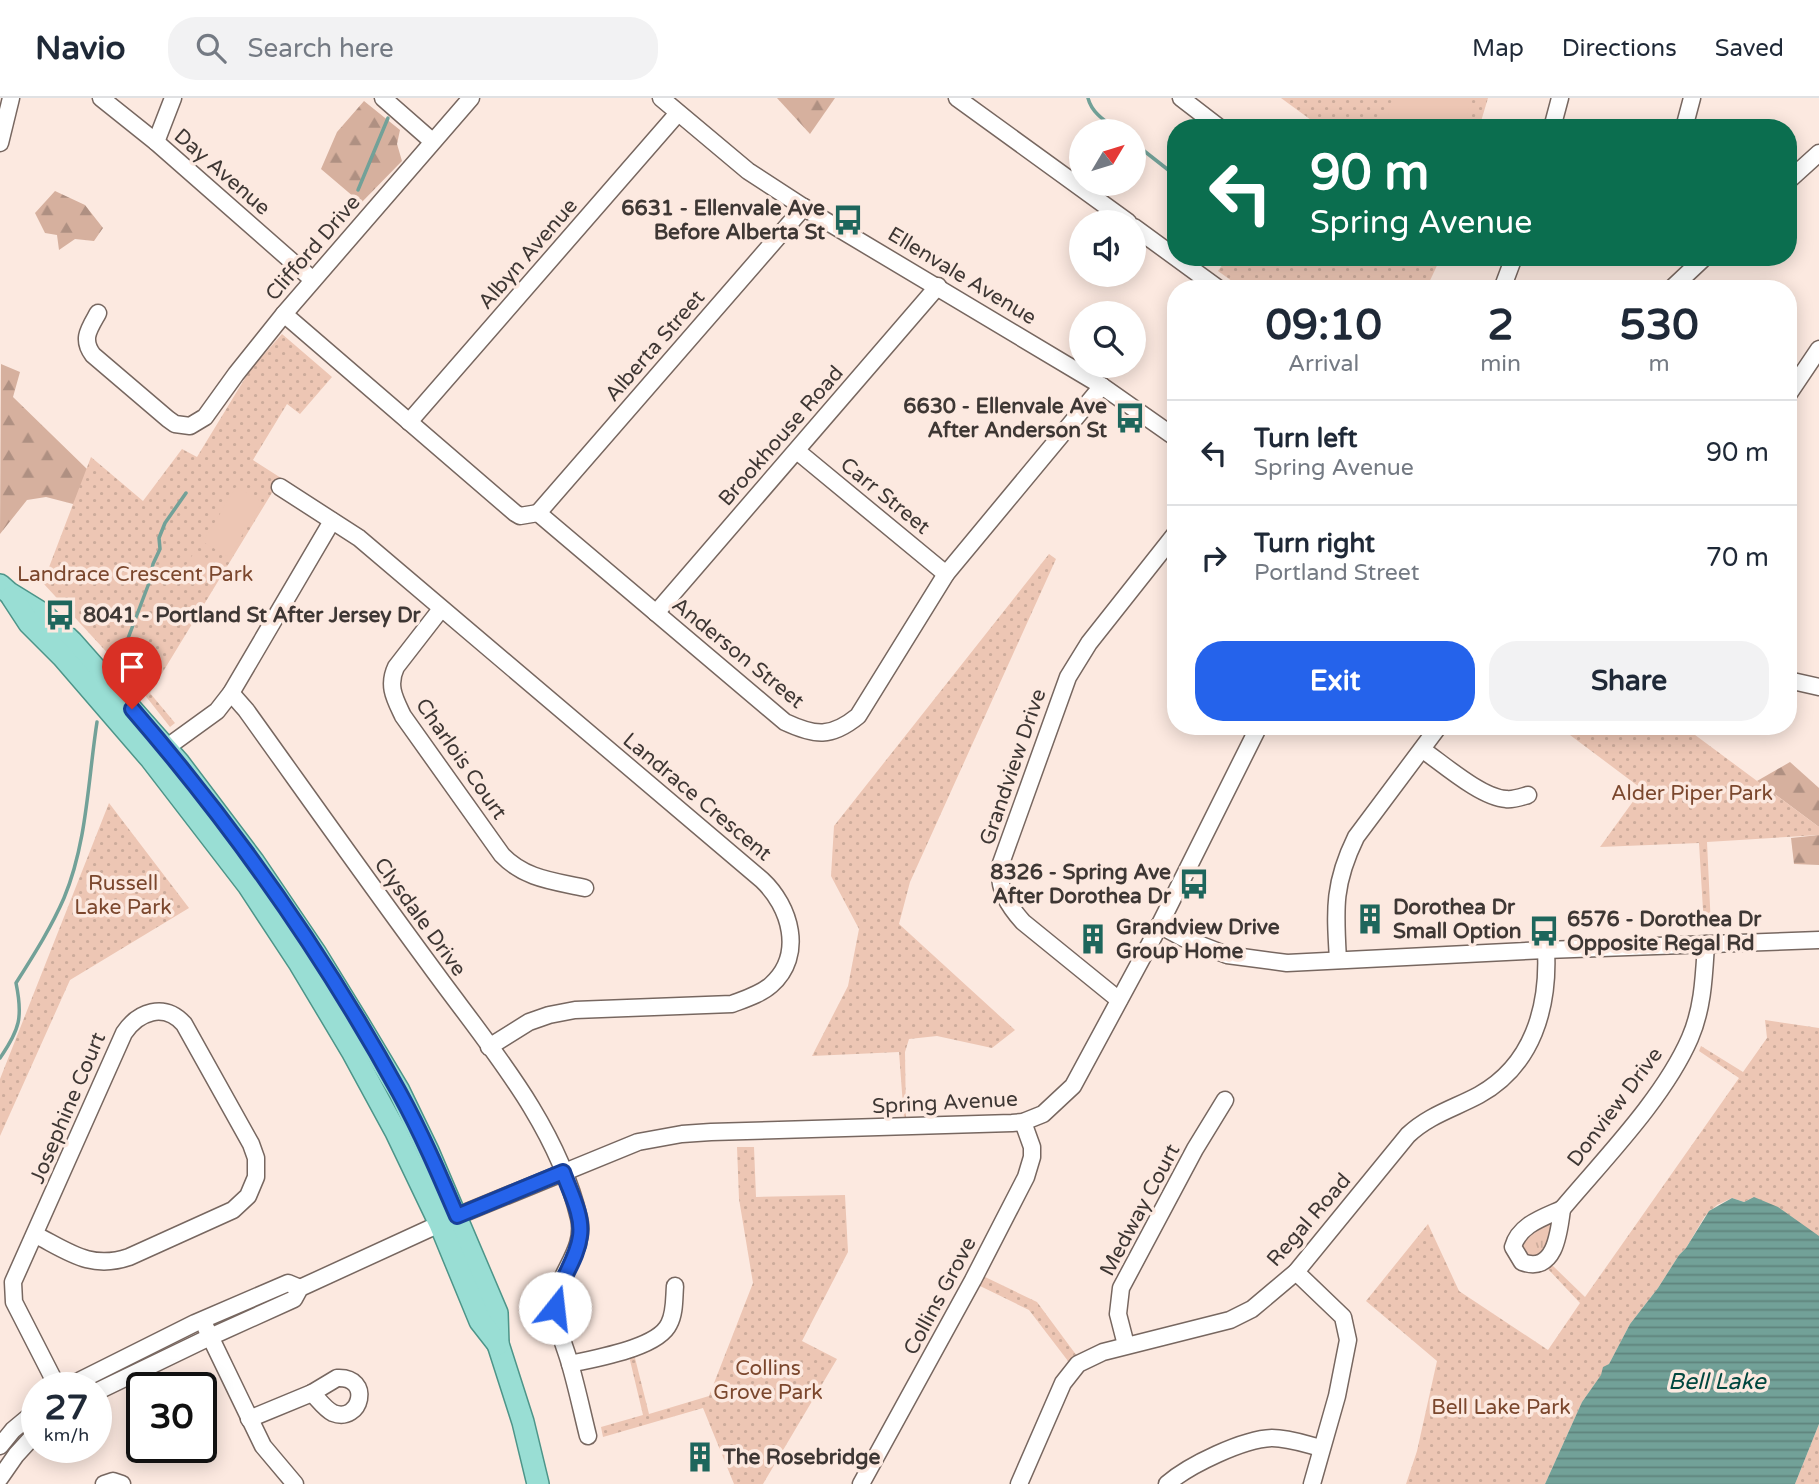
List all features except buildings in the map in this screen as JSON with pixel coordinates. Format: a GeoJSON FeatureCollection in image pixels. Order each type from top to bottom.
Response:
{"type":"FeatureCollection","features":[{"type":"Feature","properties":{"kind":"main road"},"geometry":{"type":"LineString","coordinates":[[5,589],[29,623],[159,753],[300,964],[449,1220],[480,1321],[498,1344],[523,1422],[538,1484]]}},
{"type":"Feature","properties":{"kind":"street"},"geometry":{"type":"LineString","coordinates":[[0,143],[11,98]]}},
{"type":"Feature","properties":{"kind":"street","name":"Day Avenue"},"geometry":{"type":"LineString","coordinates":[[102,98],[313,280]]}},
{"type":"Feature","properties":{"kind":"street"},"geometry":{"type":"LineString","coordinates":[[156,142],[173,98]]}},
{"type":"Feature","properties":{"kind":"street"},"geometry":{"type":"LineString","coordinates":[[383,98],[432,141]]}},
{"type":"Feature","properties":{"kind":"street","name":"Clifford Drive"},"geometry":{"type":"LineString","coordinates":[[98,313],[85,336],[93,355],[168,419],[175,424],[190,426],[205,417],[284,313],[471,98]]}},
{"type":"Feature","properties":{"kind":"street","name":"Ellenvale Avenue"},"geometry":{"type":"LineString","coordinates":[[661,98],[748,172],[1102,386],[1167,432]]}},
{"type":"Feature","properties":{"kind":"street"},"geometry":{"type":"LineString","coordinates":[[957,98],[977,104],[1113,210]]}},
{"type":"Feature","properties":{"kind":"street"},"geometry":{"type":"LineString","coordinates":[[1181,98],[1208,119]]}},
{"type":"Feature","properties":{"kind":"street"},"geometry":{"type":"LineString","coordinates":[[1554,119],[1560,98]]}},
{"type":"Feature","properties":{"kind":"street"},"geometry":{"type":"LineString","coordinates":[[1686,119],[1692,98]]}},
{"type":"Feature","properties":{"kind":"street","name":"Albyn Avenue"},"geometry":{"type":"LineString","coordinates":[[409,422],[678,113]]}},
{"type":"Feature","properties":{"kind":"street"},"geometry":{"type":"LineString","coordinates":[[1797,173],[1818,155]]}},
{"type":"Feature","properties":{"kind":"street","name":"Alberta Street"},"geometry":{"type":"LineString","coordinates":[[538,513],[804,207]]}},
{"type":"Feature","properties":{"kind":"street"},"geometry":{"type":"LineString","coordinates":[[1146,236],[1167,251]]}},
{"type":"Feature","properties":{"kind":"street"},"geometry":{"type":"LineString","coordinates":[[1187,266],[1207,280]]}},
{"type":"Feature","properties":{"kind":"street"},"geometry":{"type":"LineString","coordinates":[[1681,280],[1695,266]]}},
{"type":"Feature","properties":{"kind":"street","name":"Brookhouse Road"},"geometry":{"type":"LineString","coordinates":[[656,613],[938,286]]}},
{"type":"Feature","properties":{"kind":"street","name":"Anderson Street"},"geometry":{"type":"LineString","coordinates":[[284,313],[514,513],[520,516],[538,513],[786,722],[815,734],[827,733],[847,725],[867,705],[946,574],[1102,386]]}},
{"type":"Feature","properties":{"kind":"street"},"geometry":{"type":"LineString","coordinates":[[1797,382],[1819,349]]}},
{"type":"Feature","properties":{"kind":"street","name":"Carr Street"},"geometry":{"type":"LineString","coordinates":[[797,451],[946,574]]}},
{"type":"Feature","properties":{"kind":"street","name":"Landrace Crescent"},"geometry":{"type":"LineString","coordinates":[[280,487],[359,538],[768,885],[782,904],[789,923],[789,957],[771,985],[754,995],[732,1004],[575,1010],[549,1015],[529,1022],[489,1047]]}},
{"type":"Feature","properties":{"kind":"street"},"geometry":{"type":"LineString","coordinates":[[159,753],[217,711],[332,521]]}},
{"type":"Feature","properties":{"kind":"street","name":"Grandview Drive"},"geometry":{"type":"LineString","coordinates":[[1119,1000],[1023,922],[1012,909],[1001,888],[1000,866],[1068,677],[1089,643],[1167,544]]}},
{"type":"Feature","properties":{"kind":"street","name":"Charlois Court"},"geometry":{"type":"LineString","coordinates":[[441,609],[392,676],[391,685],[398,706],[513,867],[539,878],[585,888]]}},
{"type":"Feature","properties":{"kind":"street"},"geometry":{"type":"LineString","coordinates":[[1797,682],[1819,687]]}},
{"type":"Feature","properties":{"kind":"street","name":"Clysdale Drive"},"geometry":{"type":"LineString","coordinates":[[230,693],[246,710],[489,1047],[546,1132],[579,1219],[577,1248],[556,1294],[557,1324],[588,1436]]}},
{"type":"Feature","properties":{"kind":"street","name":"Spring Avenue"},"geometry":{"type":"LineString","coordinates":[[300,1288],[449,1220],[638,1142],[682,1134],[1023,1122],[1043,1114],[1073,1086],[1159,925],[1254,735]]}},
{"type":"Feature","properties":{"kind":"street"},"geometry":{"type":"LineString","coordinates":[[1338,960],[1336,890],[1347,855],[1356,837],[1433,735]]}},
{"type":"Feature","properties":{"kind":"street"},"geometry":{"type":"LineString","coordinates":[[1423,750],[1495,796],[1505,800],[1528,794]]}},
{"type":"Feature","properties":{"kind":"street"},"geometry":{"type":"LineString","coordinates":[[1159,925],[1206,947],[1250,959],[1287,963],[1819,940]]}},
{"type":"Feature","properties":{"kind":"street","name":"Donview Drive"},"geometry":{"type":"LineString","coordinates":[[1562,1209],[1656,1095],[1675,1066],[1690,1037],[1698,1013],[1703,992],[1706,944]]}},
{"type":"Feature","properties":{"kind":"street","name":"Regal Road"},"geometry":{"type":"LineString","coordinates":[[1019,1484],[1057,1397],[1078,1364],[1091,1356],[1126,1345],[1230,1320],[1252,1309],[1296,1272],[1414,1129],[1434,1116],[1481,1094],[1517,1063],[1530,1043],[1541,1016],[1547,975],[1546,950]]}},
{"type":"Feature","properties":{"kind":"street","name":"Josephine Court"},"geometry":{"type":"LineString","coordinates":[[36,1235],[80,1258],[95,1262],[114,1261],[129,1257],[233,1210],[248,1196],[253,1187],[257,1166],[251,1144],[184,1024],[174,1016],[158,1012],[143,1014],[131,1022],[124,1033],[15,1278],[14,1302],[50,1372]]}},
{"type":"Feature","properties":{"kind":"street","name":"Medway Court"},"geometry":{"type":"LineString","coordinates":[[1126,1345],[1118,1314],[1121,1287],[1195,1149],[1225,1100]]}},
{"type":"Feature","properties":{"kind":"street","name":"Collins Grove"},"geometry":{"type":"LineString","coordinates":[[860,1484],[973,1280],[1026,1177],[1032,1157],[1030,1140],[1023,1122]]}},
{"type":"Feature","properties":{"kind":"street"},"geometry":{"type":"LineString","coordinates":[[1296,1272],[1337,1309],[1343,1317],[1348,1340],[1338,1396],[1312,1484]]}},
{"type":"Feature","properties":{"kind":"street"},"geometry":{"type":"LineString","coordinates":[[97,1372],[202,1320],[288,1283],[300,1288],[294,1299],[112,1384]]}},
{"type":"Feature","properties":{"kind":"street"},"geometry":{"type":"LineString","coordinates":[[570,1364],[636,1346],[663,1333],[673,1315],[675,1286]]}},
{"type":"Feature","properties":{"kind":"street"},"geometry":{"type":"LineString","coordinates":[[202,1320],[263,1446],[295,1484]]}},
{"type":"Feature","properties":{"kind":"street"},"geometry":{"type":"LineString","coordinates":[[249,1419],[312,1393]]}},
{"type":"Feature","properties":{"kind":"street"},"geometry":{"type":"LineString","coordinates":[[0,1446],[21,1423]]}},
{"type":"Feature","properties":{"kind":"street"},"geometry":{"type":"LineString","coordinates":[[1167,1484],[1185,1471],[1258,1440],[1280,1438],[1321,1448]]}},
{"type":"Feature","properties":{"kind":"street"},"geometry":{"type":"LineString","coordinates":[[0,1478],[21,1450]]}},
{"type":"Feature","properties":{"kind":"street"},"geometry":{"type":"LineString","coordinates":[[104,1484],[113,1481],[121,1484]]}},
{"type":"Feature","properties":{"kind":"green space"},"geometry":{"type":"Polygon","coordinates":[[[777,98],[835,98],[810,134],[777,98]]]}},
{"type":"Feature","properties":{"kind":"green space"},"geometry":{"type":"Polygon","coordinates":[[[1281,98],[1488,98],[1482,119],[1310,119],[1281,98]]]}},
{"type":"Feature","properties":{"kind":"green space"},"geometry":{"type":"Polygon","coordinates":[[[1394,98],[1473,98],[1465,119],[1386,119],[1394,98]]]}},
{"type":"Feature","properties":{"kind":"green space"},"geometry":{"type":"Polygon","coordinates":[[[364,101],[400,130],[397,144],[402,161],[361,203],[321,169],[337,132],[364,101]]]}},
{"type":"Feature","properties":{"kind":"green space"},"geometry":{"type":"Polygon","coordinates":[[[55,191],[85,205],[103,228],[94,241],[75,239],[59,250],[57,235],[45,233],[35,213],[55,191]]]}},
{"type":"Feature","properties":{"kind":"green space"},"geometry":{"type":"Polygon","coordinates":[[[1222,266],[1437,266],[1430,280],[1230,280],[1218,271],[1222,266]]]}},
{"type":"Feature","properties":{"kind":"green space","name":"Landrace Crescent Park"},"geometry":{"type":"Polygon","coordinates":[[[282,334],[332,377],[300,414],[287,404],[253,460],[281,478],[150,693],[175,723],[170,727],[137,685],[43,583],[91,457],[143,501],[182,449],[197,457],[250,370],[282,334]]]}},
{"type":"Feature","properties":{"kind":"green space"},"geometry":{"type":"Polygon","coordinates":[[[1,364],[20,372],[13,397],[125,506],[77,505],[46,497],[27,500],[0,534],[1,364]]]}},
{"type":"Feature","properties":{"kind":"green space"},"geometry":{"type":"Polygon","coordinates":[[[236,487],[262,502],[229,557],[203,542],[236,487]]]}},
{"type":"Feature","properties":{"kind":"green space"},"geometry":{"type":"Polygon","coordinates":[[[195,551],[223,568],[214,582],[186,565],[195,551]]]}},
{"type":"Feature","properties":{"kind":"green space"},"geometry":{"type":"Polygon","coordinates":[[[1049,554],[1056,559],[910,882],[899,924],[1015,1030],[992,1048],[937,1036],[909,1039],[905,1052],[904,1119],[899,1052],[812,1056],[848,986],[859,929],[831,876],[834,826],[1049,554]]]}},
{"type":"Feature","properties":{"kind":"green space","name":"Alder Piper Park"},"geometry":{"type":"Polygon","coordinates":[[[1570,735],[1695,735],[1819,827],[1819,835],[1707,842],[1711,927],[1704,927],[1699,843],[1600,847],[1642,789],[1570,735]]]}},
{"type":"Feature","properties":{"kind":"green space"},"geometry":{"type":"Polygon","coordinates":[[[1790,762],[1819,788],[1819,827],[1757,781],[1790,762]]]}},
{"type":"Feature","properties":{"kind":"green space","name":"Russell Lake Park"},"geometry":{"type":"Polygon","coordinates":[[[109,803],[189,908],[70,980],[0,1136],[0,1079],[109,803]]]}},
{"type":"Feature","properties":{"kind":"green space"},"geometry":{"type":"Polygon","coordinates":[[[1819,835],[1819,865],[1794,864],[1791,838],[1819,835]]]}},
{"type":"Feature","properties":{"kind":"green space","name":"Bell Lake Park"},"geometry":{"type":"Polygon","coordinates":[[[1765,1020],[1819,1028],[1819,1241],[1799,1223],[1754,1197],[1744,1202],[1732,1198],[1717,1205],[1705,1216],[1686,1248],[1630,1324],[1609,1364],[1582,1402],[1545,1484],[1406,1484],[1417,1451],[1437,1361],[1366,1301],[1428,1224],[1459,1291],[1548,1350],[1580,1303],[1548,1269],[1552,1265],[1585,1297],[1739,1078],[1699,1051],[1701,1046],[1743,1072],[1767,1038],[1765,1020]]]}},
{"type":"Feature","properties":{"kind":"green space","name":"Collins Grove Park"},"geometry":{"type":"Polygon","coordinates":[[[737,1147],[754,1147],[756,1197],[845,1195],[848,1252],[802,1341],[837,1359],[763,1484],[734,1484],[703,1408],[603,1437],[601,1427],[643,1415],[629,1356],[634,1354],[649,1414],[709,1396],[753,1283],[739,1199],[737,1147]]]}},
{"type":"Feature","properties":{"kind":"green space"},"geometry":{"type":"Polygon","coordinates":[[[1555,1221],[1546,1249],[1532,1261],[1520,1249],[1523,1239],[1555,1221]]]}},
{"type":"Feature","properties":{"kind":"green space"},"geometry":{"type":"Polygon","coordinates":[[[983,1276],[1037,1302],[1077,1356],[1068,1361],[1029,1310],[978,1285],[983,1276]]]}},
{"type":"Feature","properties":{"kind":"green space"},"geometry":{"type":"Polygon","coordinates":[[[1819,1424],[1819,1484],[1795,1484],[1819,1424]]]}},
{"type":"Feature","properties":{"kind":"water","name":"Bell Lake"},"geometry":{"type":"Polygon","coordinates":[[[1754,1197],[1778,1207],[1819,1236],[1819,1424],[1795,1484],[1545,1484],[1582,1402],[1601,1375],[1603,1367],[1609,1364],[1630,1324],[1686,1248],[1709,1211],[1732,1198],[1744,1202],[1754,1197]]]}},
{"type":"Feature","properties":{"kind":"waterway"},"geometry":{"type":"LineString","coordinates":[[1088,98],[1103,119]]}},
{"type":"Feature","properties":{"kind":"waterway"},"geometry":{"type":"LineString","coordinates":[[358,190],[388,118]]}},
{"type":"Feature","properties":{"kind":"waterway"},"geometry":{"type":"LineString","coordinates":[[1146,152],[1167,169]]}},
{"type":"Feature","properties":{"kind":"waterway"},"geometry":{"type":"LineString","coordinates":[[116,670],[149,583],[160,549],[159,538],[165,523],[186,493]]}},
{"type":"Feature","properties":{"kind":"waterway"},"geometry":{"type":"LineString","coordinates":[[0,1058],[12,1039],[18,1022],[16,983],[42,942],[72,877],[86,811],[97,722]]}},
{"type":"Feature","properties":{"kind":"place","name":"6631 - Ellenvale Ave Before Alberta St"},"geometry":{"type":"Point","coordinates":[848,220]}},
{"type":"Feature","properties":{"kind":"place","name":"6630 - Ellenvale Ave After Anderson St"},"geometry":{"type":"Point","coordinates":[1130,418]}},
{"type":"Feature","properties":{"kind":"place","name":"8041 - Portland St After Jersey Dr"},"geometry":{"type":"Point","coordinates":[60,615]}},
{"type":"Feature","properties":{"kind":"place","name":"8326 - Spring Ave After Dorothea Dr"},"geometry":{"type":"Point","coordinates":[1194,884]}},
{"type":"Feature","properties":{"kind":"place","name":"Dorothea Dr Small Option"},"geometry":{"type":"Point","coordinates":[1370,919]}},
{"type":"Feature","properties":{"kind":"place","name":"6576 - Dorothea Dr Opposite Regal Rd"},"geometry":{"type":"Point","coordinates":[1544,931]}},
{"type":"Feature","properties":{"kind":"place","name":"Grandview Drive Group Home"},"geometry":{"type":"Point","coordinates":[1093,939]}},
{"type":"Feature","properties":{"kind":"place","name":"The Rosebridge"},"geometry":{"type":"Point","coordinates":[700,1457]}},
{"type":"Feature","properties":{"kind":"route"},"geometry":{"type":"LineString","coordinates":[[132,709],[179,763],[253,861],[316,954],[399,1091],[457,1216],[563,1172],[579,1219],[580,1234],[577,1248],[556,1294],[555,1308]]}}]}
